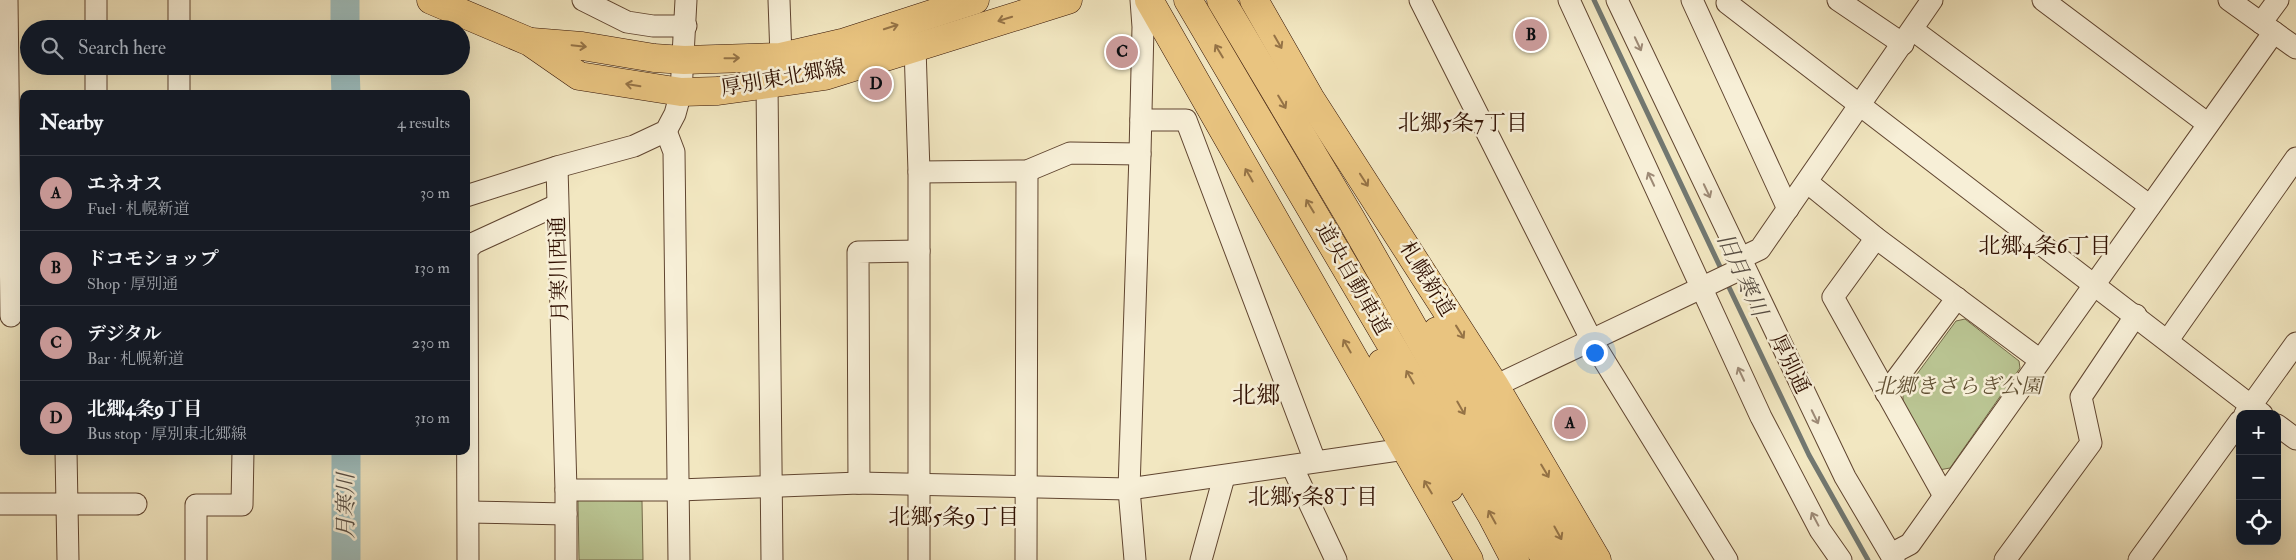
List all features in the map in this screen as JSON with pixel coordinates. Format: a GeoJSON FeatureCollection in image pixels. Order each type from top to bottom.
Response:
{"type":"FeatureCollection","features":[{"type":"Feature","properties":{"kind":"main road","name":"厚別東北郷線"},"geometry":{"type":"LineString","coordinates":[[431,0],[530,42],[579,76],[681,92],[718,91],[826,76],[1068,0]]}},
{"type":"Feature","properties":{"kind":"main road"},"geometry":{"type":"LineString","coordinates":[[1149,0],[1469,560]]}},
{"type":"Feature","properties":{"kind":"main road","name":"道央自動車道"},"geometry":{"type":"LineString","coordinates":[[1188,0],[1492,516],[1515,560]]}},
{"type":"Feature","properties":{"kind":"main road","name":"道央自動車道"},"geometry":{"type":"LineString","coordinates":[[1221,0],[1351,219],[1514,501],[1546,560]]}},
{"type":"Feature","properties":{"kind":"main road","name":"札幌新道"},"geometry":{"type":"LineString","coordinates":[[1254,0],[1310,98],[1495,386],[1597,560]]}},
{"type":"Feature","properties":{"kind":"main road","name":"厚別東北郷線"},"geometry":{"type":"LineString","coordinates":[[530,42],[582,46],[654,58],[684,60],[781,57],[842,43],[966,2]]}},
{"type":"Feature","properties":{"kind":"main road"},"geometry":{"type":"LineString","coordinates":[[1351,219],[1415,298],[1509,444],[1572,560]]}},
{"type":"Feature","properties":{"kind":"main road"},"geometry":{"type":"LineString","coordinates":[[1335,248],[1374,349],[1488,560]]}},
{"type":"Feature","properties":{"kind":"street"},"geometry":{"type":"LineString","coordinates":[[7,0],[4,42],[12,316]]}},
{"type":"Feature","properties":{"kind":"street"},"geometry":{"type":"LineString","coordinates":[[96,0],[96,20]]}},
{"type":"Feature","properties":{"kind":"street"},"geometry":{"type":"LineString","coordinates":[[179,0],[179,20]]}},
{"type":"Feature","properties":{"kind":"street"},"geometry":{"type":"LineString","coordinates":[[470,195],[557,166],[634,146],[666,131],[675,114],[681,92],[686,0]]}},
{"type":"Feature","properties":{"kind":"street"},"geometry":{"type":"LineString","coordinates":[[779,0],[781,57]]}},
{"type":"Feature","properties":{"kind":"street"},"geometry":{"type":"LineString","coordinates":[[1134,560],[1129,489],[1141,120],[1143,27],[1141,0]]}},
{"type":"Feature","properties":{"kind":"street"},"geometry":{"type":"LineString","coordinates":[[1420,0],[1591,339],[1727,560]]}},
{"type":"Feature","properties":{"kind":"street"},"geometry":{"type":"LineString","coordinates":[[1569,0],[1707,285],[1761,417],[1820,530],[1841,560]]}},
{"type":"Feature","properties":{"kind":"street","name":"厚別通"},"geometry":{"type":"LineString","coordinates":[[1617,0],[1738,266],[1845,478],[1892,557]]}},
{"type":"Feature","properties":{"kind":"street"},"geometry":{"type":"LineString","coordinates":[[1838,0],[1908,37],[2150,206]]}},
{"type":"Feature","properties":{"kind":"street"},"geometry":{"type":"LineString","coordinates":[[1495,386],[1707,285],[1738,266],[1760,249],[1932,0]]}},
{"type":"Feature","properties":{"kind":"street"},"geometry":{"type":"LineString","coordinates":[[2043,0],[2208,124]]}},
{"type":"Feature","properties":{"kind":"street"},"geometry":{"type":"LineString","coordinates":[[2229,0],[2296,48]]}},
{"type":"Feature","properties":{"kind":"street"},"geometry":{"type":"LineString","coordinates":[[1892,557],[1910,544],[2208,124],[2267,28],[2278,0]]}},
{"type":"Feature","properties":{"kind":"street"},"geometry":{"type":"LineString","coordinates":[[591,2],[627,22],[653,26],[686,26]]}},
{"type":"Feature","properties":{"kind":"street"},"geometry":{"type":"LineString","coordinates":[[1788,209],[1696,8],[1729,2],[2168,340],[2246,410]]}},
{"type":"Feature","properties":{"kind":"street"},"geometry":{"type":"LineString","coordinates":[[915,47],[919,172],[919,560]]}},
{"type":"Feature","properties":{"kind":"street"},"geometry":{"type":"LineString","coordinates":[[96,75],[96,90]]}},
{"type":"Feature","properties":{"kind":"street"},"geometry":{"type":"LineString","coordinates":[[179,75],[179,90]]}},
{"type":"Feature","properties":{"kind":"street"},"geometry":{"type":"LineString","coordinates":[[767,84],[772,560]]}},
{"type":"Feature","properties":{"kind":"street"},"geometry":{"type":"LineString","coordinates":[[1141,120],[1186,120],[1315,462]]}},
{"type":"Feature","properties":{"kind":"street"},"geometry":{"type":"LineString","coordinates":[[666,131],[674,152],[679,560]]}},
{"type":"Feature","properties":{"kind":"street"},"geometry":{"type":"LineString","coordinates":[[919,172],[1027,171],[1070,153],[1140,154]]}},
{"type":"Feature","properties":{"kind":"street"},"geometry":{"type":"LineString","coordinates":[[2168,340],[2296,158]]}},
{"type":"Feature","properties":{"kind":"street","name":"月寒川西通"},"geometry":{"type":"LineString","coordinates":[[557,166],[566,490],[566,560]]}},
{"type":"Feature","properties":{"kind":"street"},"geometry":{"type":"LineString","coordinates":[[1026,560],[1027,171]]}},
{"type":"Feature","properties":{"kind":"street"},"geometry":{"type":"LineString","coordinates":[[1807,182],[1876,238],[2040,360]]}},
{"type":"Feature","properties":{"kind":"street"},"geometry":{"type":"LineString","coordinates":[[470,247],[474,243],[557,205]]}},
{"type":"Feature","properties":{"kind":"street"},"geometry":{"type":"LineString","coordinates":[[1876,238],[1833,297],[1944,496]]}},
{"type":"Feature","properties":{"kind":"street"},"geometry":{"type":"LineString","coordinates":[[859,483],[858,252],[919,251]]}},
{"type":"Feature","properties":{"kind":"street"},"geometry":{"type":"LineString","coordinates":[[1886,393],[1958,298]]}},
{"type":"Feature","properties":{"kind":"street"},"geometry":{"type":"LineString","coordinates":[[2005,560],[2091,443],[2081,397],[2136,315]]}},
{"type":"Feature","properties":{"kind":"street"},"geometry":{"type":"LineString","coordinates":[[2251,410],[2296,343]]}},
{"type":"Feature","properties":{"kind":"street"},"geometry":{"type":"LineString","coordinates":[[2281,428],[2296,439]]}},
{"type":"Feature","properties":{"kind":"street"},"geometry":{"type":"LineString","coordinates":[[2141,560],[2236,431]]}},
{"type":"Feature","properties":{"kind":"street"},"geometry":{"type":"LineString","coordinates":[[566,490],[678,490],[859,483],[1129,489],[1224,477],[1405,449]]}},
{"type":"Feature","properties":{"kind":"street"},"geometry":{"type":"LineString","coordinates":[[66,455],[69,504],[68,560]]}},
{"type":"Feature","properties":{"kind":"street"},"geometry":{"type":"LineString","coordinates":[[196,560],[196,505],[242,505],[243,455]]}},
{"type":"Feature","properties":{"kind":"street"},"geometry":{"type":"LineString","coordinates":[[468,560],[469,455]]}},
{"type":"Feature","properties":{"kind":"street"},"geometry":{"type":"LineString","coordinates":[[1292,466],[1336,560]]}},
{"type":"Feature","properties":{"kind":"street"},"geometry":{"type":"LineString","coordinates":[[1201,560],[1224,477]]}},
{"type":"Feature","properties":{"kind":"street"},"geometry":{"type":"LineString","coordinates":[[0,504],[136,504]]}},
{"type":"Feature","properties":{"kind":"street"},"geometry":{"type":"LineString","coordinates":[[469,512],[566,514]]}},
{"type":"Feature","properties":{"kind":"green space","name":"北郷きさらぎ公園"},"geometry":{"type":"Polygon","coordinates":[[[1965,319],[2019,361],[2020,368],[1950,468],[1939,470],[1903,401],[1903,393],[1956,321],[1965,319]]]}},
{"type":"Feature","properties":{"kind":"green space"},"geometry":{"type":"Polygon","coordinates":[[[578,500],[642,501],[643,560],[579,560],[578,500]]]}},
{"type":"Feature","properties":{"kind":"waterway","name":"月寒川"},"geometry":{"type":"LineString","coordinates":[[345,0],[345,20]]}},
{"type":"Feature","properties":{"kind":"waterway","name":"旧月寒川"},"geometry":{"type":"LineString","coordinates":[[1594,0],[1723,273]]}},
{"type":"Feature","properties":{"kind":"waterway","name":"月寒川"},"geometry":{"type":"LineString","coordinates":[[345,75],[346,90]]}},
{"type":"Feature","properties":{"kind":"waterway","name":"旧月寒川"},"geometry":{"type":"LineString","coordinates":[[1726,281],[1809,455],[1868,560]]}},
{"type":"Feature","properties":{"kind":"waterway","name":"月寒川"},"geometry":{"type":"LineString","coordinates":[[346,455],[346,560]]}},
{"type":"Feature","properties":{"kind":"place","name":"ドコモショップ"},"geometry":{"type":"Point","coordinates":[1531,35]}},
{"type":"Feature","properties":{"kind":"place","name":"デジタル"},"geometry":{"type":"Point","coordinates":[1122,52]}},
{"type":"Feature","properties":{"kind":"place","name":"北郷4条9丁目"},"geometry":{"type":"Point","coordinates":[876,84]}},
{"type":"Feature","properties":{"kind":"place","name":"エネオス"},"geometry":{"type":"Point","coordinates":[1570,423]}},
{"type":"Feature","properties":{"kind":"district","name":"北郷5条7丁目"},"geometry":{"type":"Point","coordinates":[1463,123]}},
{"type":"Feature","properties":{"kind":"district","name":"北郷4条6丁目"},"geometry":{"type":"Point","coordinates":[2045,246]}},
{"type":"Feature","properties":{"kind":"district","name":"北郷"},"geometry":{"type":"Point","coordinates":[1256,395]}},
{"type":"Feature","properties":{"kind":"district","name":"北郷5条8丁目"},"geometry":{"type":"Point","coordinates":[1313,497]}},
{"type":"Feature","properties":{"kind":"district","name":"北郷5条9丁目"},"geometry":{"type":"Point","coordinates":[954,517]}}]}
